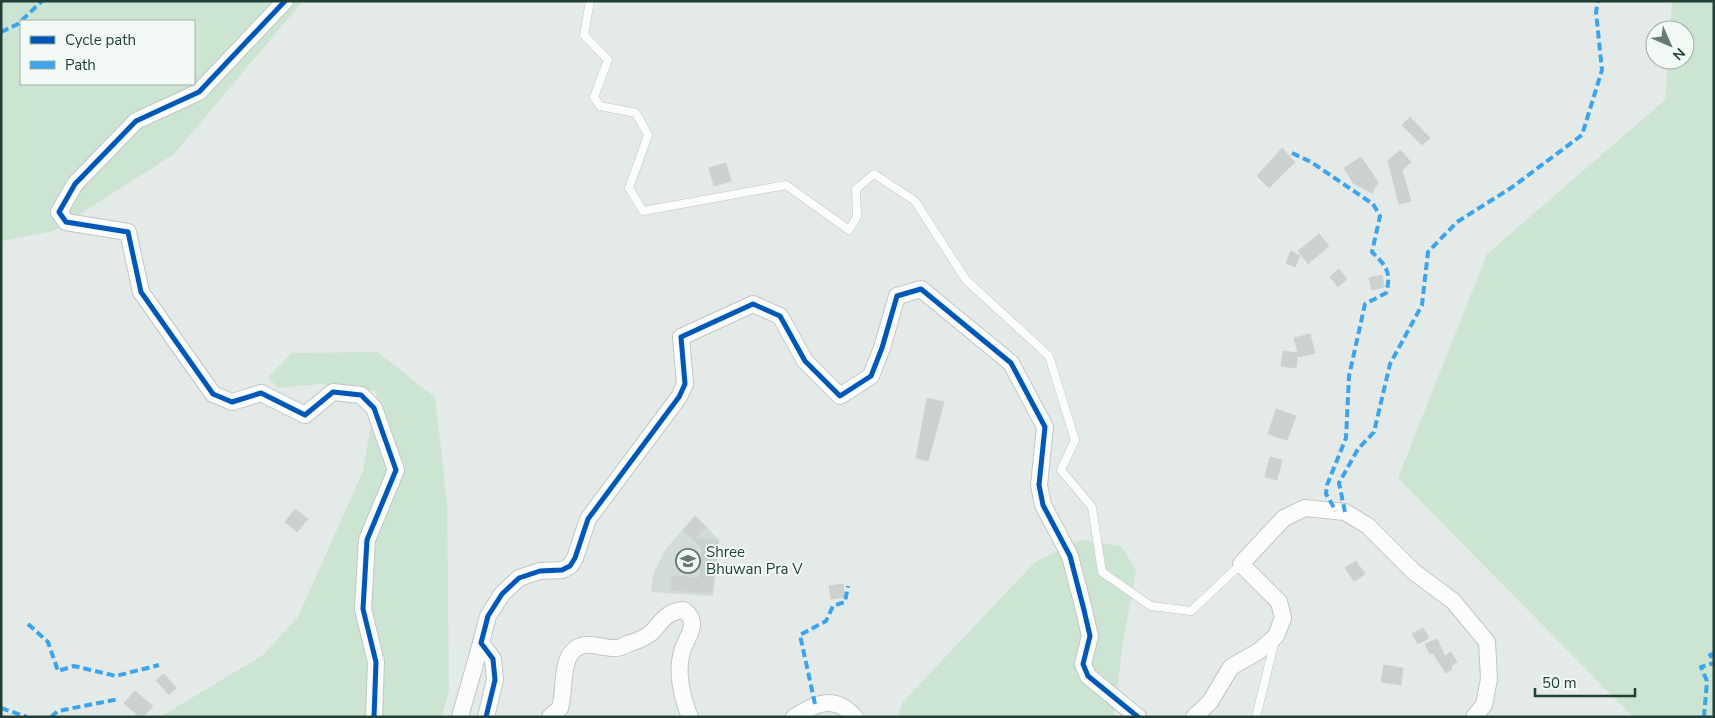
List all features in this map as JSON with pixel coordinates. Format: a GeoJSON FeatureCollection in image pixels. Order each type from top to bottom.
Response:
{"type":"FeatureCollection","features":[{"type":"Feature","properties":{"kind":"street"},"geometry":{"type":"LineString","coordinates":[[285,1],[199,92],[136,120],[75,184],[59,212],[66,222],[128,232],[140,292],[214,394],[232,402],[261,393],[305,415],[333,392],[361,395],[374,408],[396,470],[366,540],[363,609],[376,662],[374,717]]}},
{"type":"Feature","properties":{"kind":"street"},"geometry":{"type":"LineString","coordinates":[[460,717],[488,616],[502,594],[519,578],[540,571],[562,570],[570,566],[575,558],[588,519],[679,397],[685,384],[682,337],[753,304],[780,316],[805,361],[840,396],[871,376],[882,348],[897,296],[921,289],[1011,363],[1045,427],[1039,485],[1043,505],[1070,556],[1084,610],[1090,636],[1083,664],[1088,676],[1138,717]]}},
{"type":"Feature","properties":{"kind":"street"},"geometry":{"type":"LineString","coordinates":[[1194,717],[1210,702],[1231,667],[1259,651],[1276,636],[1282,618],[1278,602],[1241,564],[1284,518],[1305,508],[1345,512],[1368,526],[1414,572],[1453,601],[1487,642],[1489,680],[1484,705],[1474,717]]}},
{"type":"Feature","properties":{"kind":"street"},"geometry":{"type":"LineString","coordinates":[[550,717],[560,708],[567,664],[571,653],[580,646],[589,644],[616,648],[633,642],[653,632],[661,619],[674,610],[684,610],[691,616],[692,626],[682,652],[680,672],[686,706],[690,717]]}},
{"type":"Feature","properties":{"kind":"street"},"geometry":{"type":"LineString","coordinates":[[481,643],[493,659],[495,680],[486,717]]}},
{"type":"Feature","properties":{"kind":"street"},"geometry":{"type":"LineString","coordinates":[[794,717],[815,704],[837,703],[855,717]]}},
{"type":"Feature","properties":{"kind":"lane"},"geometry":{"type":"LineString","coordinates":[[590,1],[584,35],[608,60],[594,97],[600,106],[636,113],[648,135],[629,188],[643,211],[786,185],[849,230],[857,217],[856,189],[874,174],[915,201],[966,280],[1049,356],[1075,440],[1061,470],[1092,507],[1102,572],[1151,606],[1191,611],[1241,564]]}},
{"type":"Feature","properties":{"kind":"lane"},"geometry":{"type":"LineString","coordinates":[[1256,717],[1276,636]]}},
{"type":"Feature","properties":{"kind":"shaded area","name":"Shree Bhuwan Pra V"},"geometry":{"type":"Polygon","coordinates":[[[695,515],[719,540],[713,596],[651,592],[654,572],[666,549],[695,515]]]}},
{"type":"Feature","properties":{"kind":"green space"},"geometry":{"type":"Polygon","coordinates":[[[1,1],[303,1],[174,154],[53,231],[1,241],[1,1]]]}},
{"type":"Feature","properties":{"kind":"green space"},"geometry":{"type":"Polygon","coordinates":[[[1672,1],[1714,1],[1714,717],[1633,717],[1398,478],[1487,254],[1665,100],[1667,70],[1695,70],[1695,20],[1671,20],[1672,1]]]}},
{"type":"Feature","properties":{"kind":"green space"},"geometry":{"type":"Polygon","coordinates":[[[377,352],[435,397],[447,502],[449,689],[442,717],[160,717],[263,655],[298,617],[363,471],[377,391],[320,384],[278,388],[268,377],[292,353],[377,352]]]}},
{"type":"Feature","properties":{"kind":"green space"},"geometry":{"type":"Polygon","coordinates":[[[1082,540],[1121,546],[1136,570],[1122,648],[1114,717],[898,717],[902,703],[1035,562],[1082,540]]]}},
{"type":"Feature","properties":{"kind":"building"},"geometry":{"type":"Polygon","coordinates":[[[1410,117],[1430,138],[1422,145],[1402,125],[1410,117]]]}},
{"type":"Feature","properties":{"kind":"building"},"geometry":{"type":"Polygon","coordinates":[[[1282,148],[1295,162],[1269,188],[1257,176],[1282,148]]]}},
{"type":"Feature","properties":{"kind":"building"},"geometry":{"type":"Polygon","coordinates":[[[1400,150],[1411,162],[1402,170],[1411,201],[1399,204],[1388,161],[1400,150]]]}},
{"type":"Feature","properties":{"kind":"building"},"geometry":{"type":"Polygon","coordinates":[[[1361,157],[1378,182],[1372,193],[1353,183],[1344,168],[1361,157]]]}},
{"type":"Feature","properties":{"kind":"building"},"geometry":{"type":"Polygon","coordinates":[[[726,163],[731,181],[714,186],[709,168],[726,163]]]}},
{"type":"Feature","properties":{"kind":"building"},"geometry":{"type":"Polygon","coordinates":[[[1319,234],[1329,246],[1308,264],[1298,251],[1319,234]]]}},
{"type":"Feature","properties":{"kind":"building"},"geometry":{"type":"Polygon","coordinates":[[[1291,251],[1300,256],[1295,267],[1286,263],[1291,251]]]}},
{"type":"Feature","properties":{"kind":"building"},"geometry":{"type":"Polygon","coordinates":[[[1339,269],[1347,279],[1338,287],[1330,277],[1339,269]]]}},
{"type":"Feature","properties":{"kind":"building"},"geometry":{"type":"Polygon","coordinates":[[[1382,275],[1384,287],[1372,290],[1369,278],[1382,275]]]}},
{"type":"Feature","properties":{"kind":"building"},"geometry":{"type":"Polygon","coordinates":[[[1310,334],[1315,353],[1299,357],[1294,338],[1310,334]]]}},
{"type":"Feature","properties":{"kind":"building"},"geometry":{"type":"Polygon","coordinates":[[[1283,351],[1298,353],[1296,368],[1281,366],[1283,351]]]}},
{"type":"Feature","properties":{"kind":"building"},"geometry":{"type":"Polygon","coordinates":[[[927,398],[944,402],[928,461],[916,458],[927,398]]]}},
{"type":"Feature","properties":{"kind":"building"},"geometry":{"type":"Polygon","coordinates":[[[1276,409],[1296,416],[1287,440],[1268,434],[1276,409]]]}},
{"type":"Feature","properties":{"kind":"building"},"geometry":{"type":"Polygon","coordinates":[[[1270,457],[1282,460],[1277,480],[1265,477],[1270,457]]]}},
{"type":"Feature","properties":{"kind":"building"},"geometry":{"type":"Polygon","coordinates":[[[295,509],[308,519],[297,532],[285,522],[295,509]]]}},
{"type":"Feature","properties":{"kind":"building"},"geometry":{"type":"Polygon","coordinates":[[[695,517],[706,527],[695,538],[719,540],[712,593],[671,590],[672,576],[699,578],[702,548],[683,530],[695,517]]]}},
{"type":"Feature","properties":{"kind":"building"},"geometry":{"type":"Polygon","coordinates":[[[1356,561],[1365,574],[1354,581],[1345,568],[1356,561]]]}},
{"type":"Feature","properties":{"kind":"building"},"geometry":{"type":"Polygon","coordinates":[[[843,584],[845,597],[831,599],[829,586],[843,584]]]}},
{"type":"Feature","properties":{"kind":"building"},"geometry":{"type":"Polygon","coordinates":[[[1423,628],[1429,638],[1418,644],[1412,634],[1423,628]]]}},
{"type":"Feature","properties":{"kind":"building"},"geometry":{"type":"Polygon","coordinates":[[[1437,639],[1445,656],[1451,652],[1457,662],[1446,673],[1433,653],[1430,654],[1425,644],[1437,639]]]}},
{"type":"Feature","properties":{"kind":"building"},"geometry":{"type":"Polygon","coordinates":[[[1384,665],[1403,668],[1401,685],[1381,682],[1384,665]]]}},
{"type":"Feature","properties":{"kind":"building"},"geometry":{"type":"Polygon","coordinates":[[[164,674],[176,688],[169,695],[156,680],[164,674]]]}},
{"type":"Feature","properties":{"kind":"building"},"geometry":{"type":"Polygon","coordinates":[[[135,691],[153,706],[143,717],[139,717],[124,703],[135,691]]]}},
{"type":"Feature","properties":{"kind":"marked path"},"geometry":{"type":"LineString","coordinates":[[22,20],[42,1]]}},
{"type":"Feature","properties":{"kind":"marked path"},"geometry":{"type":"LineString","coordinates":[[1345,512],[1339,483],[1358,449],[1374,432],[1390,364],[1422,305],[1428,252],[1457,222],[1511,188],[1582,135],[1602,70],[1596,12],[1598,1]]}},
{"type":"Feature","properties":{"kind":"marked path"},"geometry":{"type":"LineString","coordinates":[[1,32],[20,22]]}},
{"type":"Feature","properties":{"kind":"marked path"},"geometry":{"type":"LineString","coordinates":[[1292,153],[1311,162],[1373,204],[1380,216],[1372,252],[1381,261],[1388,274],[1386,293],[1365,304],[1349,376],[1346,438],[1327,485],[1326,494],[1336,511]]}},
{"type":"Feature","properties":{"kind":"marked path"},"geometry":{"type":"LineString","coordinates":[[815,704],[800,635],[826,621],[833,606],[845,602],[848,586]]}},
{"type":"Feature","properties":{"kind":"marked path"},"geometry":{"type":"LineString","coordinates":[[28,624],[48,642],[58,671],[74,666],[116,676],[159,665]]}},
{"type":"Feature","properties":{"kind":"marked path"},"geometry":{"type":"LineString","coordinates":[[1714,653],[1710,655],[1714,660]]}},
{"type":"Feature","properties":{"kind":"marked path"},"geometry":{"type":"LineString","coordinates":[[1704,717],[1707,681],[1701,667],[1714,663]]}},
{"type":"Feature","properties":{"kind":"marked path"},"geometry":{"type":"LineString","coordinates":[[51,717],[58,711],[119,699]]}},
{"type":"Feature","properties":{"kind":"marked path"},"geometry":{"type":"LineString","coordinates":[[1,708],[27,717]]}},
{"type":"Feature","properties":{"kind":"cycle path"},"geometry":{"type":"LineString","coordinates":[[285,1],[199,92],[136,121],[75,184],[59,212],[66,222],[128,232],[141,292],[213,394],[232,402],[261,393],[305,415],[333,392],[361,395],[374,408],[396,470],[367,540],[363,609],[376,662],[374,717]]}},
{"type":"Feature","properties":{"kind":"cycle path"},"geometry":{"type":"LineString","coordinates":[[486,717],[495,680],[493,659],[481,643],[488,616],[502,594],[519,578],[540,571],[562,570],[570,566],[575,558],[588,519],[679,397],[685,384],[681,337],[753,304],[780,316],[805,361],[840,396],[871,376],[882,348],[897,296],[921,289],[1011,363],[1045,427],[1039,485],[1043,505],[1070,556],[1084,610],[1090,636],[1083,664],[1088,676],[1138,717]]}},
{"type":"Feature","properties":{"kind":"place","name":"Shree Bhuwan Pra V"},"geometry":{"type":"Point","coordinates":[688,561]}}]}
